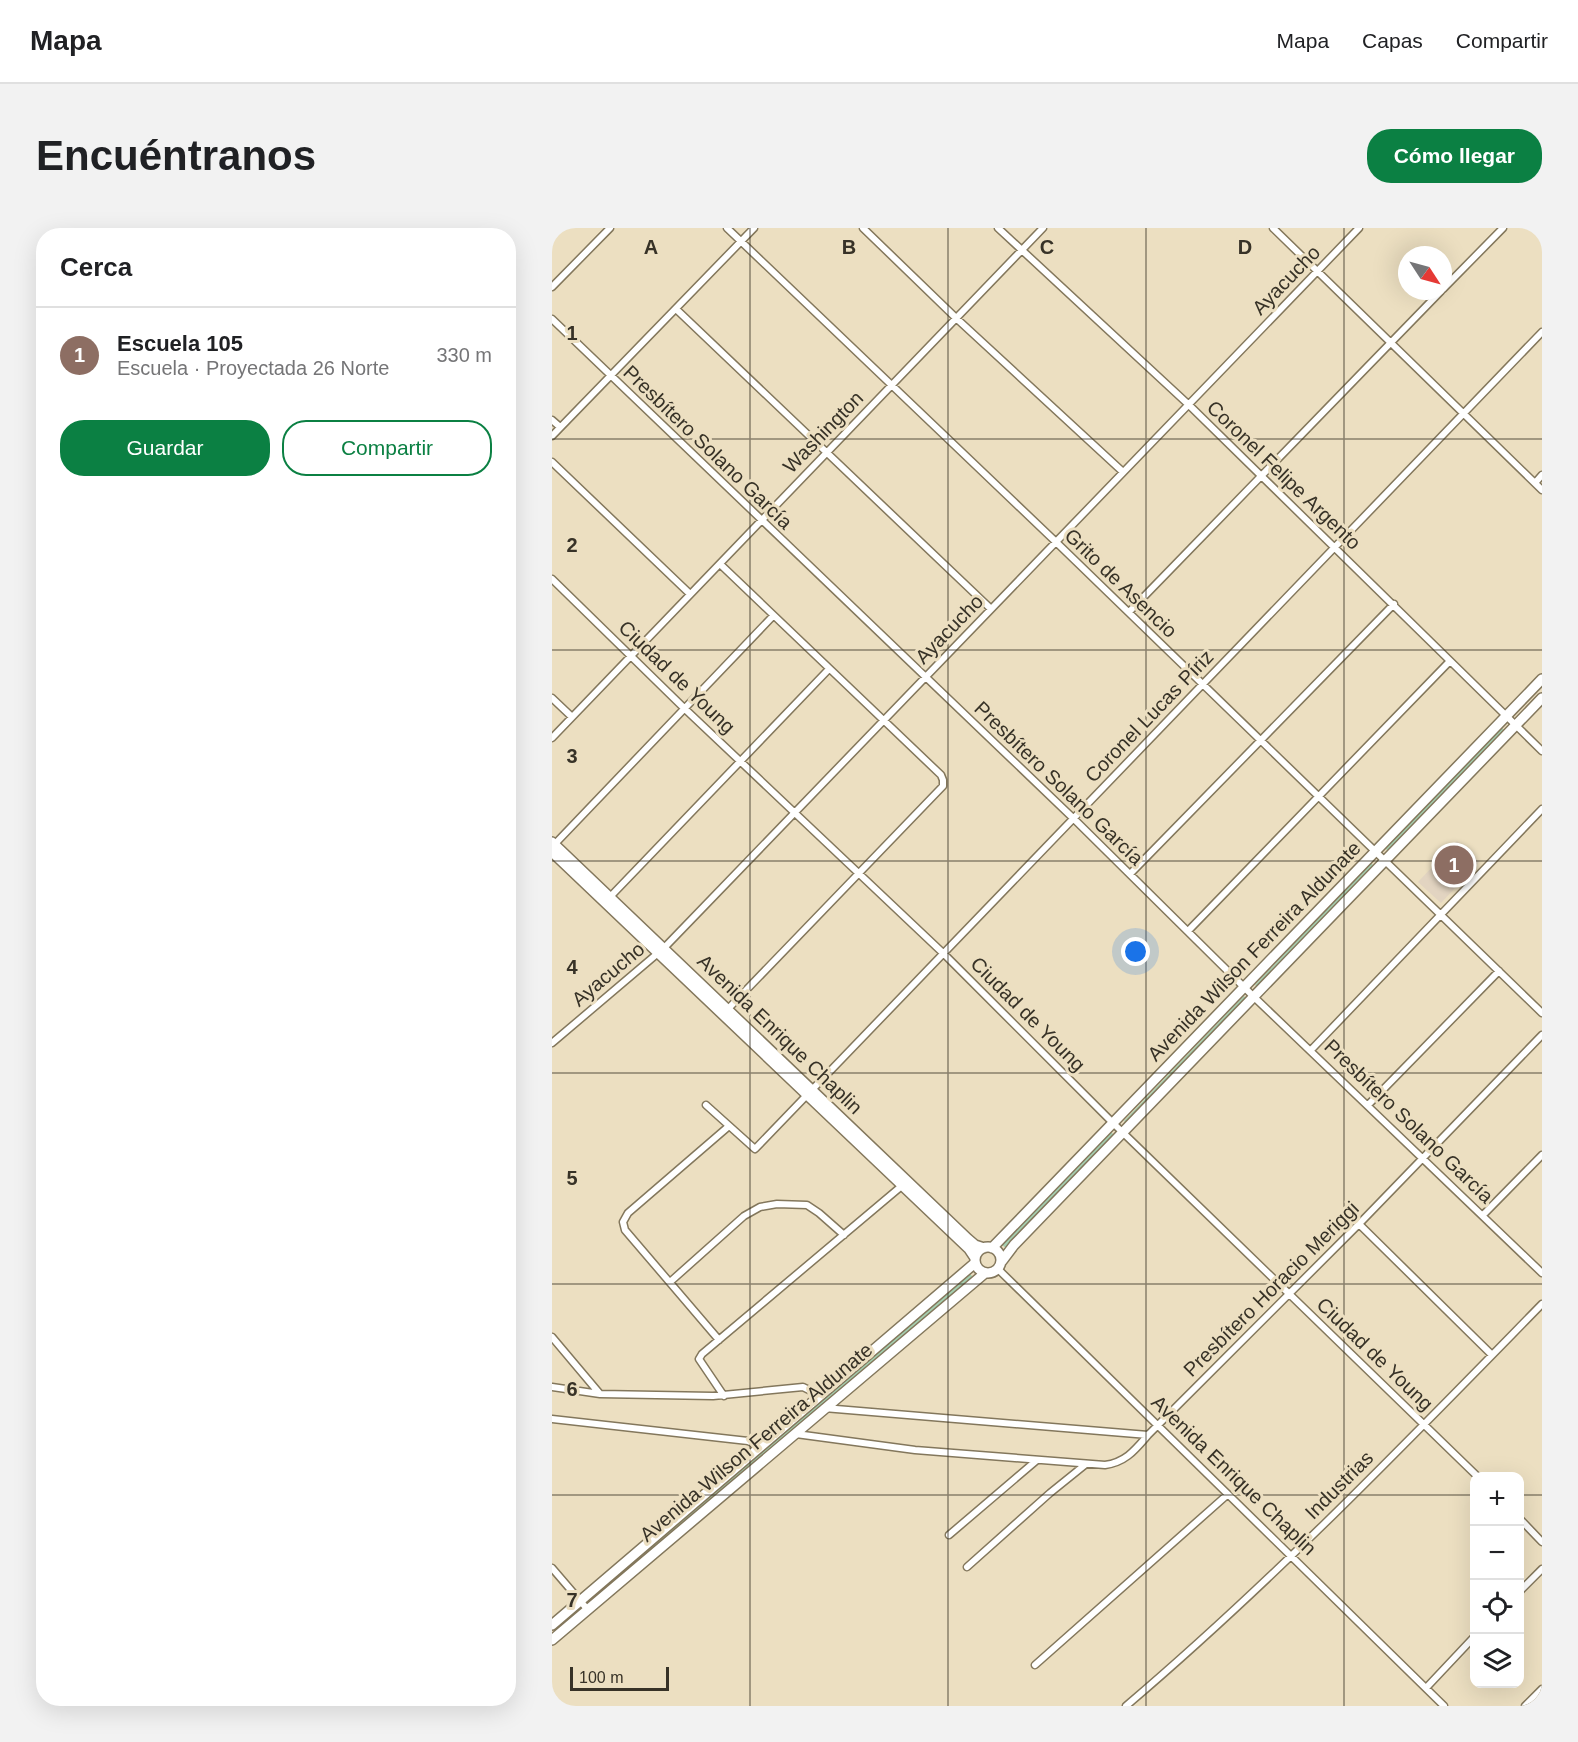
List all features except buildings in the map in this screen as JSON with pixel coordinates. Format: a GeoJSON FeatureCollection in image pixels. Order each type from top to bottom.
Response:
{"type":"FeatureCollection","features":[{"type":"Feature","properties":{"kind":"street"},"geometry":{"type":"LineString","coordinates":[[552,287],[610,228]]}},
{"type":"Feature","properties":{"kind":"street","name":"Grito de Asencio"},"geometry":{"type":"LineString","coordinates":[[728,228],[1129,612],[1542,1014]]}},
{"type":"Feature","properties":{"kind":"street"},"geometry":{"type":"LineString","coordinates":[[552,436],[754,228]]}},
{"type":"Feature","properties":{"kind":"street"},"geometry":{"type":"LineString","coordinates":[[863,228],[956,318],[1123,472]]}},
{"type":"Feature","properties":{"kind":"street","name":"Coronel Felipe Argento"},"geometry":{"type":"LineString","coordinates":[[998,228],[1189,405],[1542,751]]}},
{"type":"Feature","properties":{"kind":"street","name":"Washington"},"geometry":{"type":"LineString","coordinates":[[552,738],[1043,228]]}},
{"type":"Feature","properties":{"kind":"street"},"geometry":{"type":"LineString","coordinates":[[1273,228],[1542,490]]}},
{"type":"Feature","properties":{"kind":"street","name":"Ayacucho"},"geometry":{"type":"LineString","coordinates":[[552,1043],[662,950],[1359,228]]}},
{"type":"Feature","properties":{"kind":"street"},"geometry":{"type":"LineString","coordinates":[[1452,280],[1503,228]]}},
{"type":"Feature","properties":{"kind":"street"},"geometry":{"type":"LineString","coordinates":[[1129,612],[1432,300]]}},
{"type":"Feature","properties":{"kind":"street"},"geometry":{"type":"LineString","coordinates":[[676,309],[991,609]]}},
{"type":"Feature","properties":{"kind":"street","name":"Presbítero Solano García"},"geometry":{"type":"LineString","coordinates":[[552,319],[1074,819],[1254,997],[1542,1273]]}},
{"type":"Feature","properties":{"kind":"street","name":"Coronel Lucas Píriz"},"geometry":{"type":"LineString","coordinates":[[706,1105],[755,1149],[1542,332]]}},
{"type":"Feature","properties":{"kind":"street"},"geometry":{"type":"LineString","coordinates":[[552,420],[560,427]]}},
{"type":"Feature","properties":{"kind":"street"},"geometry":{"type":"LineString","coordinates":[[552,462],[690,594]]}},
{"type":"Feature","properties":{"kind":"street"},"geometry":{"type":"LineString","coordinates":[[1535,483],[1542,476]]}},
{"type":"Feature","properties":{"kind":"street"},"geometry":{"type":"LineString","coordinates":[[720,564],[884,720],[943,780],[943,786],[726,1012]]}},
{"type":"Feature","properties":{"kind":"street","name":"Ciudad de Young"},"geometry":{"type":"LineString","coordinates":[[552,579],[685,709],[944,954],[1114,1124],[1473,1472]]}},
{"type":"Feature","properties":{"kind":"street"},"geometry":{"type":"LineString","coordinates":[[1130,874],[1394,604]]}},
{"type":"Feature","properties":{"kind":"street"},"geometry":{"type":"LineString","coordinates":[[553,846],[774,616]]}},
{"type":"Feature","properties":{"kind":"street"},"geometry":{"type":"LineString","coordinates":[[1188,931],[1450,661]]}},
{"type":"Feature","properties":{"kind":"street"},"geometry":{"type":"LineString","coordinates":[[608,899],[829,669]]}},
{"type":"Feature","properties":{"kind":"street","name":"Avenida Wilson Ferreira Aldunate"},"geometry":{"type":"LineString","coordinates":[[988,1248],[1114,1124],[1542,679]]}},
{"type":"Feature","properties":{"kind":"street"},"geometry":{"type":"LineString","coordinates":[[552,698],[572,717]]}},
{"type":"Feature","properties":{"kind":"street","name":"Avenida Wilson Ferreira Aldunate"},"geometry":{"type":"LineString","coordinates":[[1000,1265],[1014,1245],[1542,698]]}},
{"type":"Feature","properties":{"kind":"street"},"geometry":{"type":"LineString","coordinates":[[1311,1050],[1542,809]]}},
{"type":"Feature","properties":{"kind":"street","name":"Avenida Enrique Chaplin"},"geometry":{"type":"LineString","coordinates":[[553,846],[904,1184],[969,1249],[975,1260]]}},
{"type":"Feature","properties":{"kind":"street"},"geometry":{"type":"LineString","coordinates":[[1368,1105],[1499,971]]}},
{"type":"Feature","properties":{"kind":"street","name":"Presbítero Horacio Meriggi"},"geometry":{"type":"LineString","coordinates":[[795,1434],[915,1450],[1106,1465],[1130,1456],[1542,1035]]}},
{"type":"Feature","properties":{"kind":"street"},"geometry":{"type":"LineString","coordinates":[[719,1340],[625,1230],[623,1222],[628,1214],[729,1126]]}},
{"type":"Feature","properties":{"kind":"street"},"geometry":{"type":"LineString","coordinates":[[1483,1215],[1542,1155]]}},
{"type":"Feature","properties":{"kind":"street"},"geometry":{"type":"LineString","coordinates":[[724,1396],[699,1359],[702,1354],[904,1184]]}},
{"type":"Feature","properties":{"kind":"street","name":"Avenida Enrique Chaplin"},"geometry":{"type":"LineString","coordinates":[[904,1184],[975,1245],[988,1248]]}},
{"type":"Feature","properties":{"kind":"street"},"geometry":{"type":"LineString","coordinates":[[670,1282],[744,1216],[760,1207],[777,1204],[807,1205],[814,1208],[844,1236]]}},
{"type":"Feature","properties":{"kind":"street"},"geometry":{"type":"LineString","coordinates":[[1359,1224],[1492,1355]]}},
{"type":"Feature","properties":{"kind":"street"},"geometry":{"type":"LineString","coordinates":[[988,1248],[999,1253],[1000,1265],[992,1273],[985,1273],[979,1269],[975,1260],[978,1251],[988,1248]]}},
{"type":"Feature","properties":{"kind":"street","name":"Avenida Wilson Ferreira Aldunate"},"geometry":{"type":"LineString","coordinates":[[552,1625],[818,1399],[975,1260]]}},
{"type":"Feature","properties":{"kind":"street","name":"Avenida Enrique Chaplin"},"geometry":{"type":"LineString","coordinates":[[1000,1265],[1227,1495],[1444,1706]]}},
{"type":"Feature","properties":{"kind":"street","name":"Avenida Wilson Ferreira Aldunate"},"geometry":{"type":"LineString","coordinates":[[552,1640],[985,1273]]}},
{"type":"Feature","properties":{"kind":"street","name":"Industrias"},"geometry":{"type":"LineString","coordinates":[[1126,1706],[1292,1557],[1542,1304]]}},
{"type":"Feature","properties":{"kind":"street"},"geometry":{"type":"LineString","coordinates":[[552,1337],[600,1394]]}},
{"type":"Feature","properties":{"kind":"street"},"geometry":{"type":"LineString","coordinates":[[552,1387],[600,1394],[724,1396],[803,1387],[811,1391],[818,1399]]}},
{"type":"Feature","properties":{"kind":"street"},"geometry":{"type":"LineString","coordinates":[[824,1408],[1148,1436]]}},
{"type":"Feature","properties":{"kind":"street"},"geometry":{"type":"LineString","coordinates":[[552,1419],[748,1441],[761,1448]]}},
{"type":"Feature","properties":{"kind":"street"},"geometry":{"type":"LineString","coordinates":[[949,1535],[1037,1460]]}},
{"type":"Feature","properties":{"kind":"street"},"geometry":{"type":"LineString","coordinates":[[967,1568],[1086,1463]]}},
{"type":"Feature","properties":{"kind":"street"},"geometry":{"type":"LineString","coordinates":[[1035,1665],[1227,1495]]}},
{"type":"Feature","properties":{"kind":"street"},"geometry":{"type":"LineString","coordinates":[[1524,1523],[1542,1542]]}},
{"type":"Feature","properties":{"kind":"street"},"geometry":{"type":"LineString","coordinates":[[552,1568],[588,1610]]}},
{"type":"Feature","properties":{"kind":"street"},"geometry":{"type":"LineString","coordinates":[[1524,1587],[1542,1569]]}},
{"type":"Feature","properties":{"kind":"street"},"geometry":{"type":"LineString","coordinates":[[1426,1688],[1470,1641]]}},
{"type":"Feature","properties":{"kind":"street"},"geometry":{"type":"LineString","coordinates":[[1525,1706],[1542,1689]]}},
{"type":"Feature","properties":{"kind":"shaded area"},"geometry":{"type":"Polygon","coordinates":[[[1457,841],[1479,862],[1441,903],[1418,882],[1457,841]]]}},
{"type":"Feature","properties":{"kind":"green space"},"geometry":{"type":"Polygon","coordinates":[[[1502,728],[1506,732],[1389,852],[1385,848],[1502,728]]]}},
{"type":"Feature","properties":{"kind":"green space"},"geometry":{"type":"Polygon","coordinates":[[[1371,863],[1374,866],[1258,988],[1255,985],[1371,863]]]}},
{"type":"Feature","properties":{"kind":"green space"},"geometry":{"type":"Polygon","coordinates":[[[1244,996],[1247,1000],[1127,1124],[1124,1121],[1244,996]]]}},
{"type":"Feature","properties":{"kind":"green space"},"geometry":{"type":"Polygon","coordinates":[[[1111,1132],[1115,1136],[1006,1248],[1002,1245],[1111,1132]]]}},
{"type":"Feature","properties":{"kind":"green space"},"geometry":{"type":"Polygon","coordinates":[[[970,1274],[973,1277],[590,1604],[587,1600],[970,1274]]]}},
{"type":"Feature","properties":{"kind":"place","name":"Escuela 105"},"geometry":{"type":"Point","coordinates":[1454,865]}}]}
